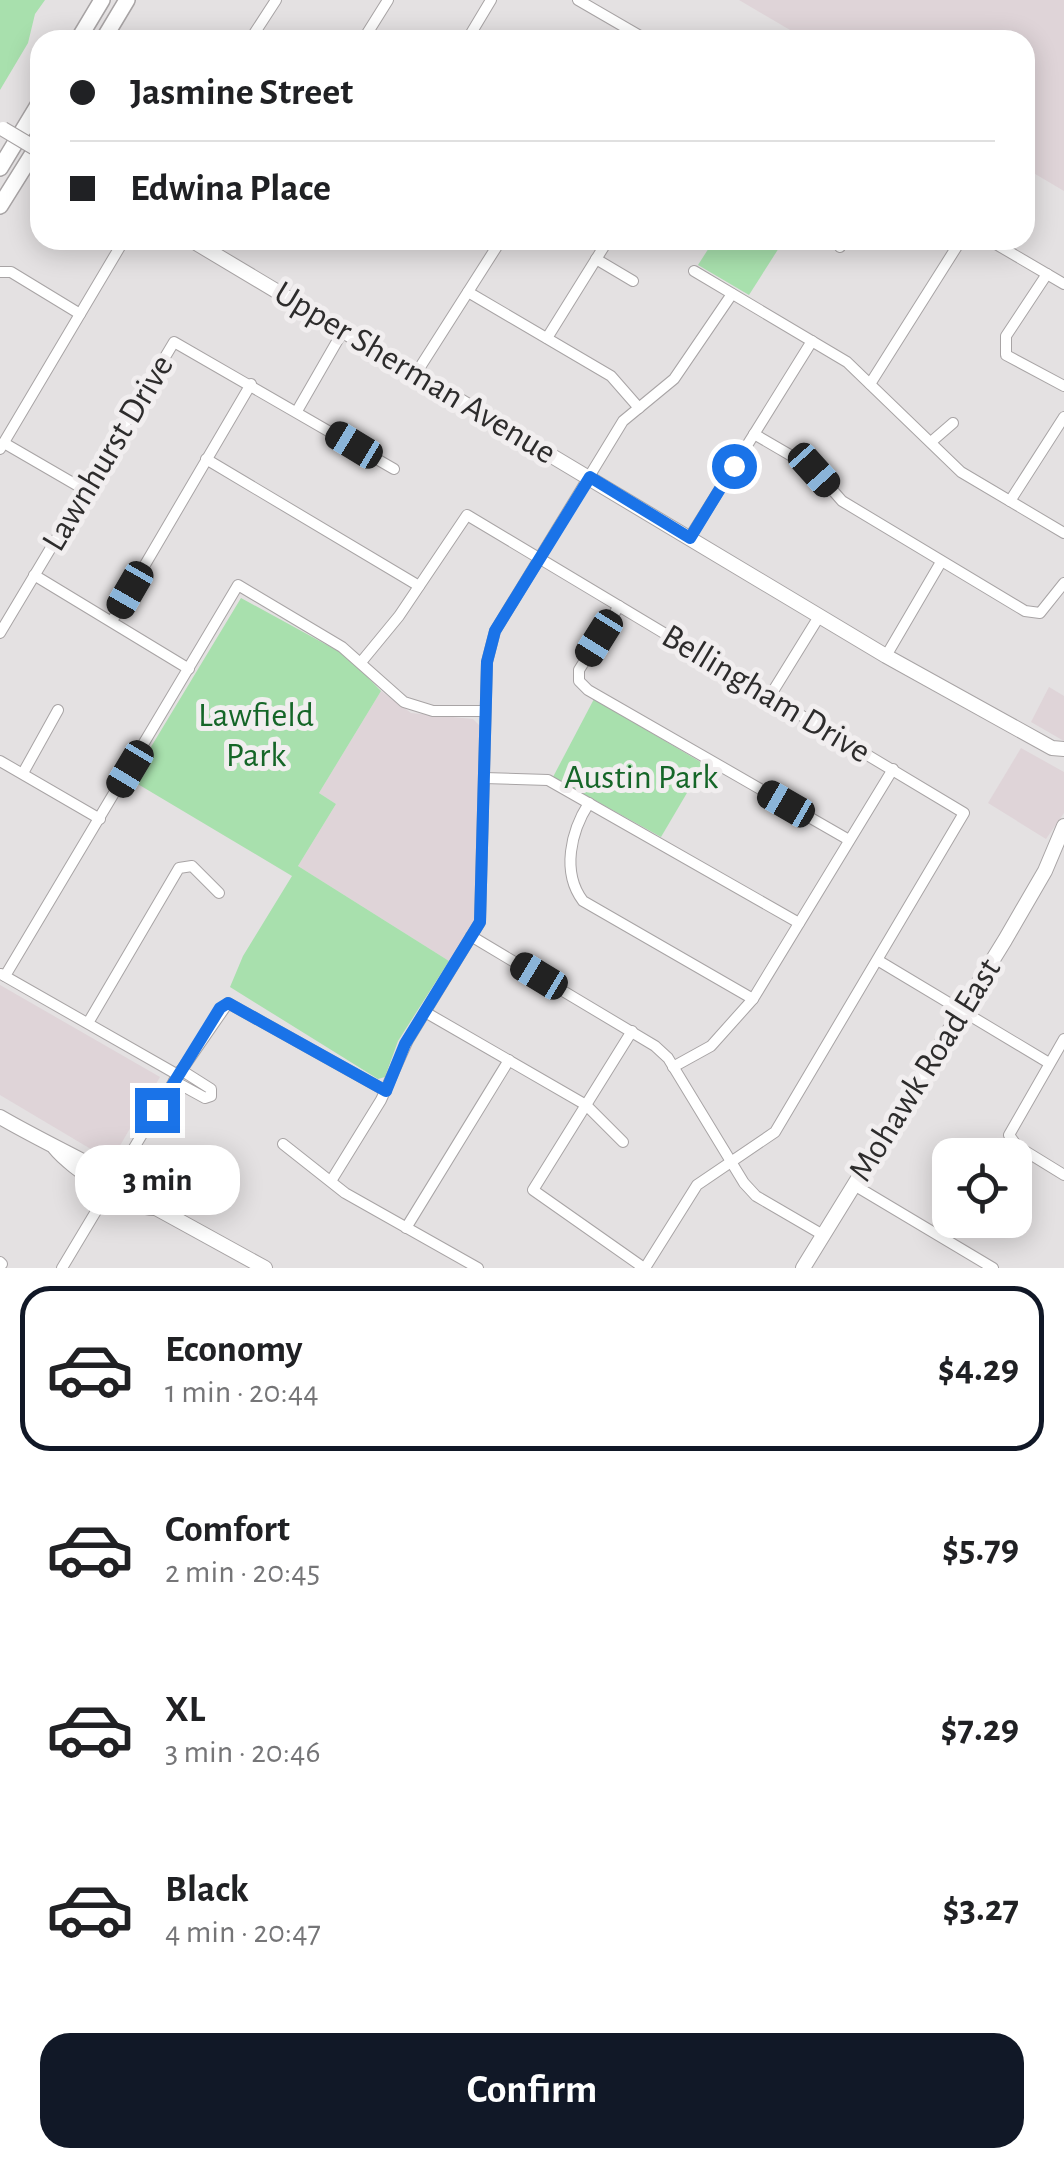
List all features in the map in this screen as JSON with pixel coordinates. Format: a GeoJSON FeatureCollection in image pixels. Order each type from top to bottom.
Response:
{"type":"FeatureCollection","features":[{"type":"Feature","properties":{"kind":"highway"},"geometry":{"type":"LineString","coordinates":[[84,30],[102,0]]}},
{"type":"Feature","properties":{"kind":"highway"},"geometry":{"type":"LineString","coordinates":[[109,30],[127,0]]}},
{"type":"Feature","properties":{"kind":"highway"},"geometry":{"type":"LineString","coordinates":[[0,168],[30,118]]}},
{"type":"Feature","properties":{"kind":"highway"},"geometry":{"type":"LineString","coordinates":[[0,206],[30,158]]}},
{"type":"Feature","properties":{"kind":"main road"},"geometry":{"type":"LineString","coordinates":[[1,128],[30,145]]}},
{"type":"Feature","properties":{"kind":"main road","name":"Upper Sherman Avenue"},"geometry":{"type":"LineString","coordinates":[[206,250],[886,656],[1058,749],[1064,762]]}},
{"type":"Feature","properties":{"kind":"main road","name":"Mohawk Road East"},"geometry":{"type":"LineString","coordinates":[[802,1268],[1045,871],[1064,826]]}},
{"type":"Feature","properties":{"kind":"main road","name":"Mohawk Road East"},"geometry":{"type":"LineString","coordinates":[[1045,871],[1064,848]]}},
{"type":"Feature","properties":{"kind":"main road"},"geometry":{"type":"LineString","coordinates":[[0,1117],[55,1148],[71,1151],[113,1183],[151,1199],[156,1208],[264,1268]]}},
{"type":"Feature","properties":{"kind":"street"},"geometry":{"type":"LineString","coordinates":[[256,30],[276,0]]}},
{"type":"Feature","properties":{"kind":"street"},"geometry":{"type":"LineString","coordinates":[[369,30],[388,0]]}},
{"type":"Feature","properties":{"kind":"street"},"geometry":{"type":"LineString","coordinates":[[473,30],[491,0]]}},
{"type":"Feature","properties":{"kind":"street"},"geometry":{"type":"LineString","coordinates":[[578,0],[621,30]]}},
{"type":"Feature","properties":{"kind":"street"},"geometry":{"type":"LineString","coordinates":[[85,490],[2,446],[118,250]]}},
{"type":"Feature","properties":{"kind":"street"},"geometry":{"type":"LineString","coordinates":[[414,375],[494,250]]}},
{"type":"Feature","properties":{"kind":"street"},"geometry":{"type":"LineString","coordinates":[[546,338],[602,250]]}},
{"type":"Feature","properties":{"kind":"street"},"geometry":{"type":"LineString","coordinates":[[870,384],[955,250]]}},
{"type":"Feature","properties":{"kind":"street"},"geometry":{"type":"LineString","coordinates":[[1006,250],[1064,284]]}},
{"type":"Feature","properties":{"kind":"street"},"geometry":{"type":"LineString","coordinates":[[596,259],[633,282]]}},
{"type":"Feature","properties":{"kind":"street"},"geometry":{"type":"LineString","coordinates":[[694,271],[847,362],[961,472],[1064,533]]}},
{"type":"Feature","properties":{"kind":"street"},"geometry":{"type":"LineString","coordinates":[[0,272],[10,272],[80,314]]}},
{"type":"Feature","properties":{"kind":"street"},"geometry":{"type":"LineString","coordinates":[[1047,274],[1006,336],[1006,355],[1064,386]]}},
{"type":"Feature","properties":{"kind":"street"},"geometry":{"type":"LineString","coordinates":[[468,292],[611,376],[639,408]]}},
{"type":"Feature","properties":{"kind":"street"},"geometry":{"type":"LineString","coordinates":[[331,1182],[386,1091],[482,912],[487,662],[495,631],[623,422],[684,368],[732,294]]}},
{"type":"Feature","properties":{"kind":"street"},"geometry":{"type":"LineString","coordinates":[[297,411],[343,331]]}},
{"type":"Feature","properties":{"kind":"street"},"geometry":{"type":"LineString","coordinates":[[690,538],[812,341]]}},
{"type":"Feature","properties":{"kind":"street","name":"Lawnhurst Drive"},"geometry":{"type":"LineString","coordinates":[[0,633],[174,342],[394,469]]}},
{"type":"Feature","properties":{"kind":"street"},"geometry":{"type":"LineString","coordinates":[[112,621],[252,384]]}},
{"type":"Feature","properties":{"kind":"street"},"geometry":{"type":"LineString","coordinates":[[1010,501],[1064,417]]}},
{"type":"Feature","properties":{"kind":"street"},"geometry":{"type":"LineString","coordinates":[[931,442],[953,423]]}},
{"type":"Feature","properties":{"kind":"street"},"geometry":{"type":"LineString","coordinates":[[754,434],[814,470],[842,501],[1030,614],[1045,610],[1064,584]]}},
{"type":"Feature","properties":{"kind":"street"},"geometry":{"type":"LineString","coordinates":[[206,460],[419,586]]}},
{"type":"Feature","properties":{"kind":"street","name":"Bellingham Drive"},"geometry":{"type":"LineString","coordinates":[[362,661],[467,516],[962,811],[964,818],[879,961]]}},
{"type":"Feature","properties":{"kind":"street"},"geometry":{"type":"LineString","coordinates":[[886,656],[942,562]]}},
{"type":"Feature","properties":{"kind":"street"},"geometry":{"type":"LineString","coordinates":[[34,575],[189,668]]}},
{"type":"Feature","properties":{"kind":"street"},"geometry":{"type":"LineString","coordinates":[[178,1075],[3,975],[238,585],[362,661],[404,702],[434,711],[485,711]]}},
{"type":"Feature","properties":{"kind":"street"},"geometry":{"type":"LineString","coordinates":[[619,606],[579,670],[579,681],[588,690],[849,840]]}},
{"type":"Feature","properties":{"kind":"street"},"geometry":{"type":"LineString","coordinates":[[770,696],[820,615]]}},
{"type":"Feature","properties":{"kind":"street"},"geometry":{"type":"LineString","coordinates":[[22,773],[58,710]]}},
{"type":"Feature","properties":{"kind":"street"},"geometry":{"type":"LineString","coordinates":[[0,761],[100,819]]}},
{"type":"Feature","properties":{"kind":"street"},"geometry":{"type":"LineString","coordinates":[[673,1068],[720,1038],[753,999],[893,770]]}},
{"type":"Feature","properties":{"kind":"street"},"geometry":{"type":"LineString","coordinates":[[484,778],[548,780],[800,923]]}},
{"type":"Feature","properties":{"kind":"street"},"geometry":{"type":"LineString","coordinates":[[588,803],[572,834],[573,888],[583,901],[753,999]]}},
{"type":"Feature","properties":{"kind":"street"},"geometry":{"type":"LineString","coordinates":[[88,1024],[179,868],[192,866],[220,894]]}},
{"type":"Feature","properties":{"kind":"street"},"geometry":{"type":"LineString","coordinates":[[471,936],[655,1046],[673,1068],[730,1163],[756,1196],[823,1235]]}},
{"type":"Feature","properties":{"kind":"street"},"geometry":{"type":"LineString","coordinates":[[632,1032],[532,1190],[644,1268],[697,1184],[775,1132],[879,961],[1049,1062]]}},
{"type":"Feature","properties":{"kind":"street"},"geometry":{"type":"LineString","coordinates":[[62,1268],[178,1075],[228,1003],[386,1091]]}},
{"type":"Feature","properties":{"kind":"street"},"geometry":{"type":"LineString","coordinates":[[425,1012],[586,1105],[623,1142]]}},
{"type":"Feature","properties":{"kind":"street"},"geometry":{"type":"LineString","coordinates":[[1064,1039],[1009,1135],[1017,1146],[1064,1175]]}},
{"type":"Feature","properties":{"kind":"street"},"geometry":{"type":"LineString","coordinates":[[406,1228],[508,1060]]}},
{"type":"Feature","properties":{"kind":"street"},"geometry":{"type":"LineString","coordinates":[[283,1144],[331,1182],[474,1267]]}},
{"type":"Feature","properties":{"kind":"street"},"geometry":{"type":"LineString","coordinates":[[854,1185],[993,1268]]}},
{"type":"Feature","properties":{"kind":"shaded area"},"geometry":{"type":"Polygon","coordinates":[[[739,0],[1064,0],[1064,191],[1035,174],[1035,30],[790,30],[739,0]]]}},
{"type":"Feature","properties":{"kind":"shaded area"},"geometry":{"type":"Polygon","coordinates":[[[1049,687],[1064,696],[1064,741],[1031,722],[1049,687]]]}},
{"type":"Feature","properties":{"kind":"shaded area"},"geometry":{"type":"Polygon","coordinates":[[[381,691],[411,713],[473,719],[479,725],[477,916],[449,961],[298,866],[336,804],[319,793],[381,691]]]}},
{"type":"Feature","properties":{"kind":"shaded area"},"geometry":{"type":"Polygon","coordinates":[[[1021,748],[1064,772],[1064,813],[1046,839],[988,803],[1021,748]]]}},
{"type":"Feature","properties":{"kind":"shaded area"},"geometry":{"type":"Polygon","coordinates":[[[0,985],[160,1077],[111,1161],[0,1095],[0,985]]]}},
{"type":"Feature","properties":{"kind":"green space"},"geometry":{"type":"Polygon","coordinates":[[[0,0],[45,0],[35,14],[28,43],[0,90],[0,0]]]}},
{"type":"Feature","properties":{"kind":"green space"},"geometry":{"type":"Polygon","coordinates":[[[708,250],[778,250],[749,295],[698,265],[708,250]]]}},
{"type":"Feature","properties":{"kind":"green space","name":"Lawfield Park"},"geometry":{"type":"Polygon","coordinates":[[[241,598],[347,656],[381,691],[319,793],[336,804],[298,866],[449,961],[398,1041],[385,1077],[378,1079],[230,987],[243,956],[292,876],[131,780],[241,598]]]}},
{"type":"Feature","properties":{"kind":"green space","name":"Austin Park"},"geometry":{"type":"Polygon","coordinates":[[[594,699],[704,764],[661,837],[553,777],[594,699]]]}},
{"type":"Feature","properties":{"kind":"route"},"geometry":{"type":"LineString","coordinates":[[157,1110],[220,1008],[228,1003],[386,1091],[405,1044],[480,922],[487,662],[495,631],[590,477],[690,538],[734,466]]}}]}
